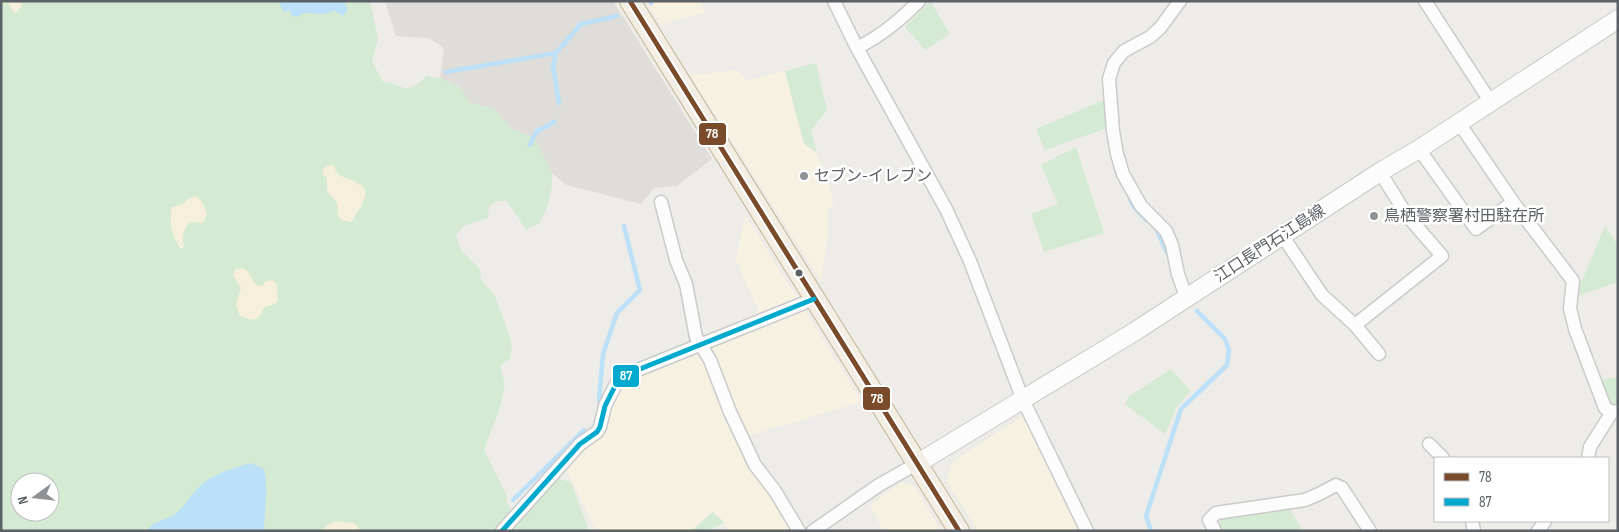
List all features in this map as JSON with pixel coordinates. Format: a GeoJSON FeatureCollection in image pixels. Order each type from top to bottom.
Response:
{"type":"FeatureCollection","features":[{"type":"Feature","properties":{"kind":"highway"},"geometry":{"type":"LineString","coordinates":[[630,1],[959,531]]}},
{"type":"Feature","properties":{"kind":"main road","name":"江口長門石江島線"},"geometry":{"type":"LineString","coordinates":[[918,463],[1023,400],[1380,172],[1419,150],[1490,101],[1618,19]]}},
{"type":"Feature","properties":{"kind":"street"},"geometry":{"type":"LineString","coordinates":[[834,1],[857,48],[949,214],[970,262],[1023,400],[1087,531]]}},
{"type":"Feature","properties":{"kind":"street"},"geometry":{"type":"LineString","coordinates":[[857,48],[877,38],[919,1]]}},
{"type":"Feature","properties":{"kind":"street"},"geometry":{"type":"LineString","coordinates":[[1180,1],[1160,28],[1150,37],[1124,51],[1114,63],[1109,79],[1113,131],[1123,174],[1141,206],[1166,231],[1172,245],[1178,274],[1186,297]]}},
{"type":"Feature","properties":{"kind":"street"},"geometry":{"type":"LineString","coordinates":[[1425,1],[1490,101]]}},
{"type":"Feature","properties":{"kind":"street"},"geometry":{"type":"LineString","coordinates":[[1459,122],[1513,202],[1573,280],[1570,308],[1575,329],[1605,408],[1615,412],[1590,447],[1588,457]]}},
{"type":"Feature","properties":{"kind":"street"},"geometry":{"type":"LineString","coordinates":[[1419,150],[1476,229],[1513,202]]}},
{"type":"Feature","properties":{"kind":"street"},"geometry":{"type":"LineString","coordinates":[[1355,325],[1442,256],[1406,214],[1380,172]]}},
{"type":"Feature","properties":{"kind":"street"},"geometry":{"type":"LineString","coordinates":[[661,202],[679,270],[686,284],[696,337],[710,360],[730,412],[756,465],[775,491],[799,531]]}},
{"type":"Feature","properties":{"kind":"street"},"geometry":{"type":"LineString","coordinates":[[1282,235],[1322,295],[1355,325],[1380,354]]}},
{"type":"Feature","properties":{"kind":"street"},"geometry":{"type":"LineString","coordinates":[[502,531],[580,444],[597,432],[600,427],[604,406],[617,382],[630,373],[814,298]]}},
{"type":"Feature","properties":{"kind":"street"},"geometry":{"type":"LineString","coordinates":[[1429,444],[1442,457]]}},
{"type":"Feature","properties":{"kind":"street"},"geometry":{"type":"LineString","coordinates":[[813,531],[879,485],[918,463]]}},
{"type":"Feature","properties":{"kind":"street"},"geometry":{"type":"LineString","coordinates":[[1215,531],[1209,520],[1216,513],[1305,500],[1336,485],[1342,488],[1370,531]]}},
{"type":"Feature","properties":{"kind":"shaded area"},"geometry":{"type":"Polygon","coordinates":[[[385,1],[613,1],[712,159],[677,186],[654,188],[641,204],[566,185],[552,173],[535,139],[511,128],[494,109],[468,102],[460,87],[440,78],[444,48],[428,38],[396,36],[385,1]]]}},
{"type":"Feature","properties":{"kind":"shaded area"},"geometry":{"type":"Polygon","coordinates":[[[646,1],[700,1],[705,12],[661,25],[646,1]]]}},
{"type":"Feature","properties":{"kind":"shaded area"},"geometry":{"type":"Polygon","coordinates":[[[738,70],[746,81],[785,71],[804,144],[817,153],[834,201],[828,212],[828,237],[821,281],[690,75],[738,70]]]}},
{"type":"Feature","properties":{"kind":"shaded area"},"geometry":{"type":"Polygon","coordinates":[[[745,215],[862,402],[747,436],[705,335],[759,312],[736,260],[745,215]]]}},
{"type":"Feature","properties":{"kind":"shaded area"},"geometry":{"type":"Polygon","coordinates":[[[697,352],[708,363],[753,469],[793,531],[730,531],[713,512],[691,531],[596,531],[566,468],[587,446],[607,432],[611,404],[626,382],[697,352]]]}},
{"type":"Feature","properties":{"kind":"shaded area"},"geometry":{"type":"Polygon","coordinates":[[[1025,415],[1082,531],[978,531],[947,481],[952,462],[1025,415]]]}},
{"type":"Feature","properties":{"kind":"shaded area"},"geometry":{"type":"Polygon","coordinates":[[[901,482],[915,487],[941,531],[883,531],[870,505],[901,482]]]}},
{"type":"Feature","properties":{"kind":"green space"},"geometry":{"type":"Polygon","coordinates":[[[1,1],[370,1],[378,39],[372,62],[383,82],[407,89],[419,83],[427,76],[440,78],[460,87],[468,102],[494,109],[511,128],[535,139],[552,173],[552,186],[548,205],[540,223],[526,230],[507,201],[498,201],[489,206],[488,218],[464,226],[456,235],[461,250],[480,269],[481,280],[494,294],[512,345],[510,359],[500,366],[505,384],[500,407],[484,450],[507,496],[507,503],[511,510],[493,531],[1,531],[1,1]]]}},
{"type":"Feature","properties":{"kind":"green space"},"geometry":{"type":"Polygon","coordinates":[[[930,1],[950,34],[925,50],[905,27],[930,1]]]}},
{"type":"Feature","properties":{"kind":"green space"},"geometry":{"type":"Polygon","coordinates":[[[816,63],[827,110],[811,131],[817,153],[804,144],[785,71],[816,63]]]}},
{"type":"Feature","properties":{"kind":"green space"},"geometry":{"type":"Polygon","coordinates":[[[1104,100],[1107,128],[1045,150],[1036,129],[1104,100]]]}},
{"type":"Feature","properties":{"kind":"green space"},"geometry":{"type":"Polygon","coordinates":[[[1076,147],[1104,233],[1044,252],[1031,214],[1058,204],[1041,165],[1076,147]]]}},
{"type":"Feature","properties":{"kind":"green space"},"geometry":{"type":"Polygon","coordinates":[[[1605,226],[1618,246],[1618,282],[1575,297],[1605,226]]]}},
{"type":"Feature","properties":{"kind":"green space"},"geometry":{"type":"Polygon","coordinates":[[[1171,369],[1191,391],[1176,408],[1165,434],[1125,404],[1128,397],[1171,369]]]}},
{"type":"Feature","properties":{"kind":"green space"},"geometry":{"type":"Polygon","coordinates":[[[1618,377],[1618,404],[1610,405],[1600,380],[1618,377]]]}},
{"type":"Feature","properties":{"kind":"green space"},"geometry":{"type":"Polygon","coordinates":[[[559,479],[571,482],[589,531],[511,531],[547,487],[559,479]]]}},
{"type":"Feature","properties":{"kind":"green space"},"geometry":{"type":"Polygon","coordinates":[[[1288,506],[1303,531],[1220,531],[1218,527],[1220,519],[1288,506]]]}},
{"type":"Feature","properties":{"kind":"green space"},"geometry":{"type":"Polygon","coordinates":[[[713,512],[724,522],[709,531],[691,531],[713,512]]]}},
{"type":"Feature","properties":{"kind":"sand"},"geometry":{"type":"Polygon","coordinates":[[[7,1],[20,1],[22,6],[16,13],[7,1]]]}},
{"type":"Feature","properties":{"kind":"sand"},"geometry":{"type":"Polygon","coordinates":[[[334,165],[339,174],[357,182],[365,191],[363,203],[352,222],[342,220],[338,216],[337,203],[327,191],[327,178],[323,174],[323,169],[326,166],[334,165]]]}},
{"type":"Feature","properties":{"kind":"sand"},"geometry":{"type":"Polygon","coordinates":[[[196,196],[202,202],[207,214],[203,223],[190,222],[188,224],[184,233],[184,246],[182,249],[173,233],[172,207],[181,205],[188,199],[196,196]]]}},
{"type":"Feature","properties":{"kind":"sand"},"geometry":{"type":"Polygon","coordinates":[[[242,268],[248,272],[259,286],[263,285],[266,281],[272,280],[277,284],[278,300],[275,304],[265,307],[258,318],[251,320],[240,316],[236,305],[241,288],[233,275],[235,269],[242,268]]]}},
{"type":"Feature","properties":{"kind":"sand"},"geometry":{"type":"Polygon","coordinates":[[[336,521],[353,523],[358,526],[359,531],[322,531],[327,525],[336,521]]]}},
{"type":"Feature","properties":{"kind":"water"},"geometry":{"type":"Polygon","coordinates":[[[278,1],[345,1],[347,11],[343,16],[334,10],[323,14],[307,13],[297,17],[291,15],[290,10],[284,12],[278,1]]]}},
{"type":"Feature","properties":{"kind":"water"},"geometry":{"type":"Polygon","coordinates":[[[251,463],[261,467],[266,479],[264,531],[146,531],[152,525],[177,513],[196,490],[208,480],[251,463]]]}},
{"type":"Feature","properties":{"kind":"waterway"},"geometry":{"type":"LineString","coordinates":[[559,103],[553,66],[556,53],[581,24],[617,16]]}},
{"type":"Feature","properties":{"kind":"waterway"},"geometry":{"type":"LineString","coordinates":[[446,72],[556,53]]}},
{"type":"Feature","properties":{"kind":"waterway"},"geometry":{"type":"LineString","coordinates":[[530,145],[536,132],[554,122]]}},
{"type":"Feature","properties":{"kind":"waterway"},"geometry":{"type":"LineString","coordinates":[[1130,199],[1134,207],[1146,220]]}},
{"type":"Feature","properties":{"kind":"waterway"},"geometry":{"type":"LineString","coordinates":[[599,400],[603,354],[617,313],[640,290],[624,226]]}},
{"type":"Feature","properties":{"kind":"waterway"},"geometry":{"type":"LineString","coordinates":[[1157,230],[1167,253]]}},
{"type":"Feature","properties":{"kind":"waterway"},"geometry":{"type":"LineString","coordinates":[[1151,531],[1146,516],[1181,409],[1227,365],[1229,350],[1225,339],[1197,311]]}},
{"type":"Feature","properties":{"kind":"waterway"},"geometry":{"type":"LineString","coordinates":[[513,500],[584,430]]}},
{"type":"Feature","properties":{"kind":"transit line","name":"78"},"geometry":{"type":"LineString","coordinates":[[630,1],[959,531]]}},
{"type":"Feature","properties":{"kind":"transit line","name":"87"},"geometry":{"type":"LineString","coordinates":[[502,531],[580,444],[597,432],[605,406],[617,382],[630,373],[814,299]]}},
{"type":"Feature","properties":{"kind":"place","name":"セブン-イレブン"},"geometry":{"type":"Point","coordinates":[804,176]}},
{"type":"Feature","properties":{"kind":"place","name":"鳥栖警察署村田駐在所"},"geometry":{"type":"Point","coordinates":[1374,216]}}]}
